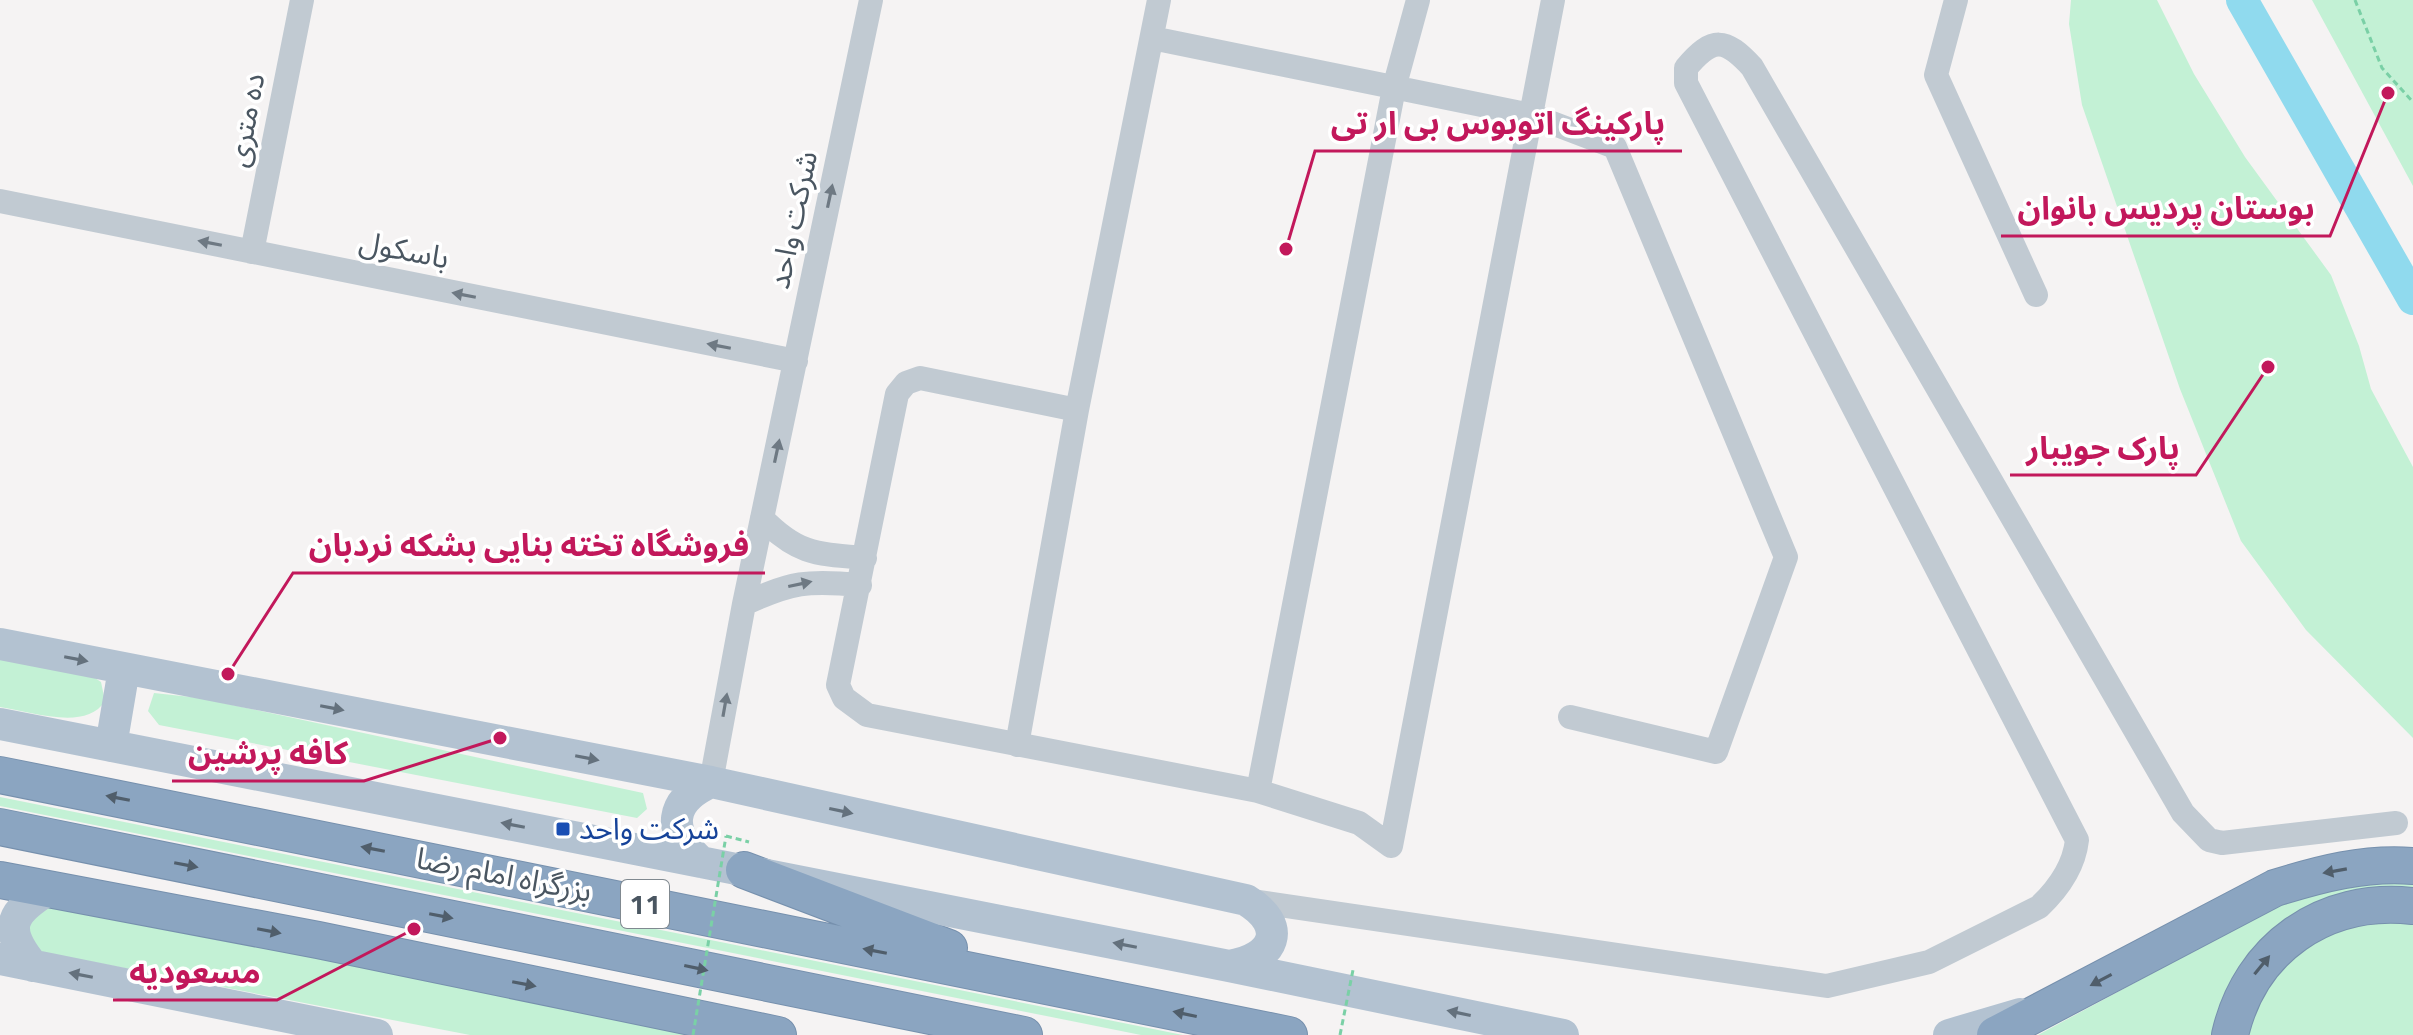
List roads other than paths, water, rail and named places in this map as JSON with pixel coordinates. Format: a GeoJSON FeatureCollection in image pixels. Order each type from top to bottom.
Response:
{"type":"FeatureCollection","features":[{"type":"Feature","properties":{"kind":"highway","name":"بزرگراه امام رضا"},"geometry":{"type":"LineString","coordinates":[[0,775],[1289,1035]]}},
{"type":"Feature","properties":{"kind":"highway","name":"بزرگراه امام رضا"},"geometry":{"type":"LineString","coordinates":[[0,827],[1024,1035]]}},
{"type":"Feature","properties":{"kind":"highway"},"geometry":{"type":"LineString","coordinates":[[751,857],[1051,987]]}},
{"type":"Feature","properties":{"kind":"highway"},"geometry":{"type":"LineString","coordinates":[[1995,1035],[2275,888],[2323,873],[2363,866],[2413,866]]}},
{"type":"Feature","properties":{"kind":"highway"},"geometry":{"type":"LineString","coordinates":[[0,880],[778,1035]]}},
{"type":"Feature","properties":{"kind":"highway"},"geometry":{"type":"LineString","coordinates":[[2230,1035],[2235,1013],[2256,972],[2297,931],[2325,915],[2355,907],[2413,906]]}},
{"type":"Feature","properties":{"kind":"highway"},"geometry":{"type":"LineString","coordinates":[[387,956],[601,949]]}},
{"type":"Feature","properties":{"kind":"main road"},"geometry":{"type":"LineString","coordinates":[[0,644],[711,782],[1246,900],[1263,910],[1269,921],[1268,948],[1259,959],[1229,966]]}},
{"type":"Feature","properties":{"kind":"main road"},"geometry":{"type":"LineString","coordinates":[[111,746],[124,669]]}},
{"type":"Feature","properties":{"kind":"main road"},"geometry":{"type":"LineString","coordinates":[[0,724],[701,862],[751,857],[1229,966],[1563,1035]]}},
{"type":"Feature","properties":{"kind":"main road"},"geometry":{"type":"LineString","coordinates":[[701,862],[685,848],[676,821],[680,804],[690,792],[711,782]]}},
{"type":"Feature","properties":{"kind":"main road"},"geometry":{"type":"LineString","coordinates":[[33,966],[16,944],[13,925],[26,904],[49,889]]}},
{"type":"Feature","properties":{"kind":"main road"},"geometry":{"type":"LineString","coordinates":[[0,959],[377,1035]]}},
{"type":"Feature","properties":{"kind":"main road"},"geometry":{"type":"LineString","coordinates":[[1949,1035],[2057,1003]]}},
{"type":"Feature","properties":{"kind":"street","name":"ده متری"},"geometry":{"type":"LineString","coordinates":[[252,252],[302,0]]}},
{"type":"Feature","properties":{"kind":"street","name":"شرکت واحد"},"geometry":{"type":"LineString","coordinates":[[711,782],[744,604],[871,0]]}},
{"type":"Feature","properties":{"kind":"street"},"geometry":{"type":"LineString","coordinates":[[1017,745],[1077,410],[1159,0]]}},
{"type":"Feature","properties":{"kind":"street"},"geometry":{"type":"LineString","coordinates":[[1258,791],[1394,88],[1417,0]]}},
{"type":"Feature","properties":{"kind":"street"},"geometry":{"type":"LineString","coordinates":[[1077,410],[920,378],[906,383],[897,394],[838,685],[844,698],[867,715],[1258,791],[1359,823],[1391,846],[1553,0]]}},
{"type":"Feature","properties":{"kind":"street"},"geometry":{"type":"LineString","coordinates":[[1956,0],[1936,75],[2036,295]]}},
{"type":"Feature","properties":{"kind":"street"},"geometry":{"type":"LineString","coordinates":[[1152,38],[1531,115],[1615,147],[1786,557],[1716,752],[1570,717]]}},
{"type":"Feature","properties":{"kind":"street"},"geometry":{"type":"LineString","coordinates":[[1246,900],[1827,986],[1929,962],[2039,907],[2052,895],[2075,858],[2077,840],[1686,83],[1686,68],[1706,48],[1717,43],[1733,47],[1752,67],[2183,813],[2209,840],[2222,843],[2396,823]]}},
{"type":"Feature","properties":{"kind":"street","name":"باسکول"},"geometry":{"type":"LineString","coordinates":[[0,201],[796,361]]}},
{"type":"Feature","properties":{"kind":"street"},"geometry":{"type":"LineString","coordinates":[[762,518],[784,540],[801,550],[865,558]]}},
{"type":"Feature","properties":{"kind":"street"},"geometry":{"type":"LineString","coordinates":[[744,604],[776,589],[810,580],[860,585]]}},
{"type":"Feature","properties":{"kind":"waterway"},"geometry":{"type":"LineString","coordinates":[[2242,0],[2413,299]]}},
{"type":"Feature","properties":{"kind":"place","name":"بوستان پردیس بانوان"},"geometry":{"type":"Point","coordinates":[2388,93]}},
{"type":"Feature","properties":{"kind":"place","name":"پارکینگ اتوبوس بی ار تی"},"geometry":{"type":"Point","coordinates":[1286,249]}},
{"type":"Feature","properties":{"kind":"place","name":"پارک جویبار"},"geometry":{"type":"Point","coordinates":[2268,367]}},
{"type":"Feature","properties":{"kind":"place","name":"فروشگاه تخته بنایی بشکه نردبان"},"geometry":{"type":"Point","coordinates":[228,674]}},
{"type":"Feature","properties":{"kind":"place","name":"کافه پرشین"},"geometry":{"type":"Point","coordinates":[500,738]}},
{"type":"Feature","properties":{"kind":"place","name":"شرکت واحد"},"geometry":{"type":"Point","coordinates":[563,829]}},
{"type":"Feature","properties":{"kind":"place","name":"مسعودیه"},"geometry":{"type":"Point","coordinates":[414,929]}}]}
